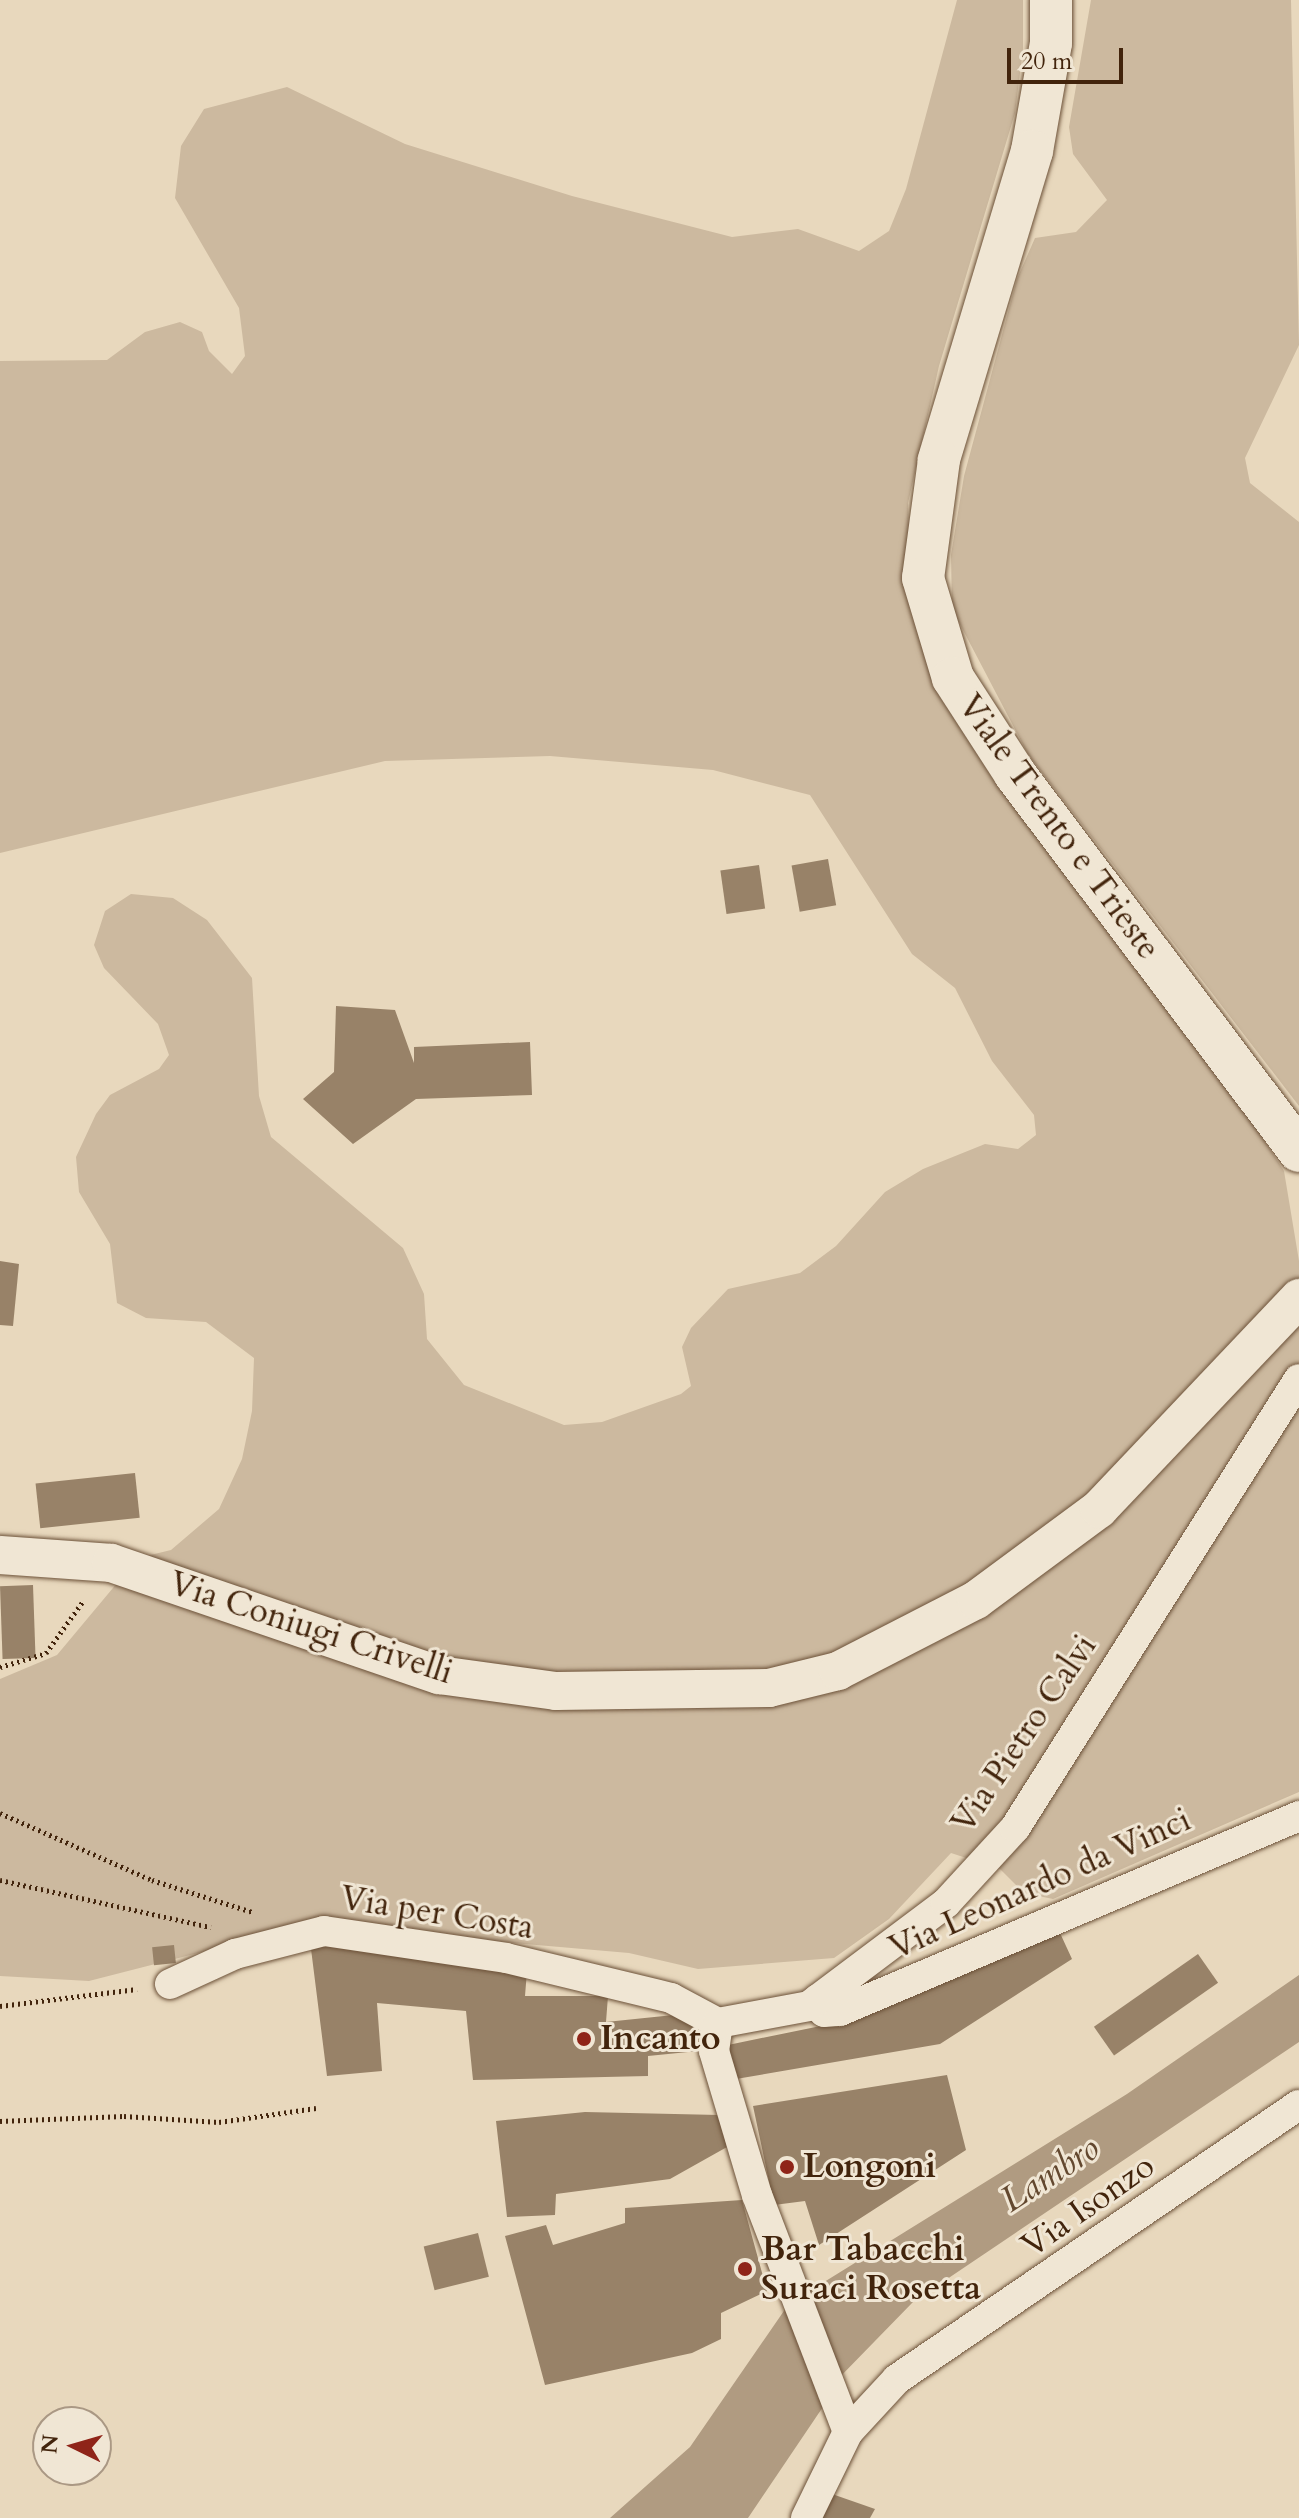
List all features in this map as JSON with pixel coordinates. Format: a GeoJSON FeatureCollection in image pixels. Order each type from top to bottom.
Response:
{"type":"FeatureCollection","features":[{"type":"Feature","properties":{"kind":"main road","name":"Viale Trento e Trieste"},"geometry":{"type":"LineString","coordinates":[[1051,0],[1051,43],[1032,151],[939,460],[923,578],[953,678],[1015,774],[1299,1151]]}},
{"type":"Feature","properties":{"kind":"street","name":"Via Coniugi Crivelli"},"geometry":{"type":"LineString","coordinates":[[0,1555],[111,1563],[439,1675],[556,1691],[769,1688],[838,1671],[976,1600],[1099,1509],[1299,1298]]}},
{"type":"Feature","properties":{"kind":"street","name":"Via Pietro Calvi"},"geometry":{"type":"LineString","coordinates":[[718,2023],[818,1999],[946,1903],[1015,1828],[1299,1379]]}},
{"type":"Feature","properties":{"kind":"street","name":"Via Leonardo da Vinci"},"geometry":{"type":"LineString","coordinates":[[818,1999],[824,2012],[840,2011],[1056,1925],[1170,1866],[1299,1816]]}},
{"type":"Feature","properties":{"kind":"street","name":"Via per Costa"},"geometry":{"type":"LineString","coordinates":[[170,1984],[235,1954],[324,1931],[506,1958],[671,1998],[718,2023]]}},
{"type":"Feature","properties":{"kind":"street"},"geometry":{"type":"LineString","coordinates":[[718,2023],[714,2051],[727,2094],[794,2300],[848,2432]]}},
{"type":"Feature","properties":{"kind":"street","name":"Via Isonzo"},"geometry":{"type":"LineString","coordinates":[[806,2518],[848,2432],[897,2379],[1299,2105]]}},
{"type":"Feature","properties":{"kind":"path"},"geometry":{"type":"LineString","coordinates":[[0,1667],[46,1653],[111,1563]]}},
{"type":"Feature","properties":{"kind":"path"},"geometry":{"type":"LineString","coordinates":[[0,1813],[152,1880],[266,1915]]}},
{"type":"Feature","properties":{"kind":"path"},"geometry":{"type":"LineString","coordinates":[[0,1880],[217,1928]]}},
{"type":"Feature","properties":{"kind":"path"},"geometry":{"type":"LineString","coordinates":[[0,2006],[170,1984]]}},
{"type":"Feature","properties":{"kind":"path"},"geometry":{"type":"LineString","coordinates":[[0,2121],[124,2116],[219,2122],[316,2108]]}},
{"type":"Feature","properties":{"kind":"shaded area"},"geometry":{"type":"Polygon","coordinates":[[[957,0],[1023,0],[1023,49],[1015,113],[939,366],[908,503],[912,600],[1284,1171],[1299,1261],[1299,1792],[1053,1899],[1024,1893],[1000,1869],[951,1853],[889,1919],[834,1958],[698,1969],[629,1953],[446,1937],[237,1943],[89,1981],[0,1976],[0,1679],[57,1655],[138,1558],[171,1550],[219,1509],[242,1459],[252,1411],[254,1358],[206,1322],[146,1318],[117,1303],[110,1244],[79,1192],[76,1157],[96,1114],[110,1095],[159,1069],[169,1055],[158,1024],[104,968],[94,945],[105,911],[131,894],[173,898],[207,920],[252,978],[259,1096],[271,1137],[403,1248],[424,1294],[427,1339],[464,1385],[564,1425],[602,1422],[681,1394],[691,1386],[682,1347],[691,1328],[728,1289],[800,1273],[836,1246],[885,1192],[923,1169],[985,1144],[1018,1149],[1036,1135],[1034,1115],[992,1061],[955,988],[912,954],[810,795],[713,770],[550,756],[385,761],[0,853],[0,361],[107,360],[145,332],[180,322],[202,332],[209,351],[232,374],[245,356],[239,308],[175,198],[181,146],[204,109],[287,87],[405,144],[572,196],[732,237],[798,229],[859,251],[889,231],[906,189],[957,0]]]}},
{"type":"Feature","properties":{"kind":"shaded area"},"geometry":{"type":"Polygon","coordinates":[[[1091,0],[1291,0],[1299,345],[1245,458],[1250,483],[1299,522],[1299,1106],[1028,754],[952,609],[951,555],[964,476],[1017,279],[1035,238],[1076,232],[1107,200],[1073,154],[1069,127],[1091,0]]]}},
{"type":"Feature","properties":{"kind":"water","name":"Lambro"},"geometry":{"type":"Polygon","coordinates":[[[1299,1975],[1299,2042],[913,2302],[836,2381],[800,2297],[1127,2094],[1299,1975]]]}},
{"type":"Feature","properties":{"kind":"water"},"geometry":{"type":"Polygon","coordinates":[[[788,2305],[829,2398],[748,2518],[610,2518],[690,2447],[788,2305]]]}},
{"type":"Feature","properties":{"kind":"building"},"geometry":{"type":"Polygon","coordinates":[[[828,859],[836,905],[800,912],[792,865],[828,859]]]}},
{"type":"Feature","properties":{"kind":"building"},"geometry":{"type":"Polygon","coordinates":[[[759,865],[765,909],[727,914],[720,870],[759,865]]]}},
{"type":"Feature","properties":{"kind":"building"},"geometry":{"type":"Polygon","coordinates":[[[336,1006],[395,1010],[414,1063],[414,1047],[530,1042],[532,1095],[416,1099],[353,1144],[303,1099],[334,1072],[336,1006]]]}},
{"type":"Feature","properties":{"kind":"building"},"geometry":{"type":"Polygon","coordinates":[[[0,1261],[19,1264],[13,1326],[0,1325],[0,1261]]]}},
{"type":"Feature","properties":{"kind":"building"},"geometry":{"type":"Polygon","coordinates":[[[135,1473],[140,1518],[40,1528],[36,1483],[135,1473]]]}},
{"type":"Feature","properties":{"kind":"building"},"geometry":{"type":"Polygon","coordinates":[[[33,1585],[36,1658],[3,1659],[0,1586],[33,1585]]]}},
{"type":"Feature","properties":{"kind":"building"},"geometry":{"type":"Polygon","coordinates":[[[1060,1933],[1072,1959],[940,2044],[736,2079],[728,2045],[845,2021],[1060,1933]]]}},
{"type":"Feature","properties":{"kind":"building"},"geometry":{"type":"Polygon","coordinates":[[[310,1941],[527,1971],[525,1996],[608,1996],[606,2022],[693,2013],[698,2051],[648,2056],[648,2076],[473,2080],[466,2011],[377,2003],[382,2071],[327,2076],[310,1941]]]}},
{"type":"Feature","properties":{"kind":"building"},"geometry":{"type":"Polygon","coordinates":[[[174,1945],[176,1963],[154,1965],[152,1947],[174,1945]]]}},
{"type":"Feature","properties":{"kind":"building"},"geometry":{"type":"Polygon","coordinates":[[[1198,1954],[1218,1983],[1114,2056],[1094,2027],[1198,1954]]]}},
{"type":"Feature","properties":{"kind":"building"},"geometry":{"type":"Polygon","coordinates":[[[947,2075],[966,2150],[819,2245],[805,2201],[774,2205],[753,2106],[947,2075]]]}},
{"type":"Feature","properties":{"kind":"building"},"geometry":{"type":"Polygon","coordinates":[[[585,2112],[719,2115],[727,2147],[670,2179],[556,2194],[555,2215],[507,2217],[496,2121],[585,2112]]]}},
{"type":"Feature","properties":{"kind":"building"},"geometry":{"type":"Polygon","coordinates":[[[742,2200],[767,2291],[721,2313],[721,2339],[692,2353],[545,2385],[505,2236],[546,2225],[553,2245],[625,2223],[625,2208],[742,2200]]]}},
{"type":"Feature","properties":{"kind":"building"},"geometry":{"type":"Polygon","coordinates":[[[478,2233],[489,2277],[435,2290],[424,2247],[478,2233]]]}},
{"type":"Feature","properties":{"kind":"building"},"geometry":{"type":"Polygon","coordinates":[[[832,2494],[875,2509],[870,2518],[821,2518],[832,2494]]]}},
{"type":"Feature","properties":{"kind":"place","name":"Incanto"},"geometry":{"type":"Point","coordinates":[584,2039]}},
{"type":"Feature","properties":{"kind":"place","name":"Longoni"},"geometry":{"type":"Point","coordinates":[787,2167]}},
{"type":"Feature","properties":{"kind":"place","name":"Bar Tabacchi Suraci Rosetta"},"geometry":{"type":"Point","coordinates":[745,2269]}}]}
